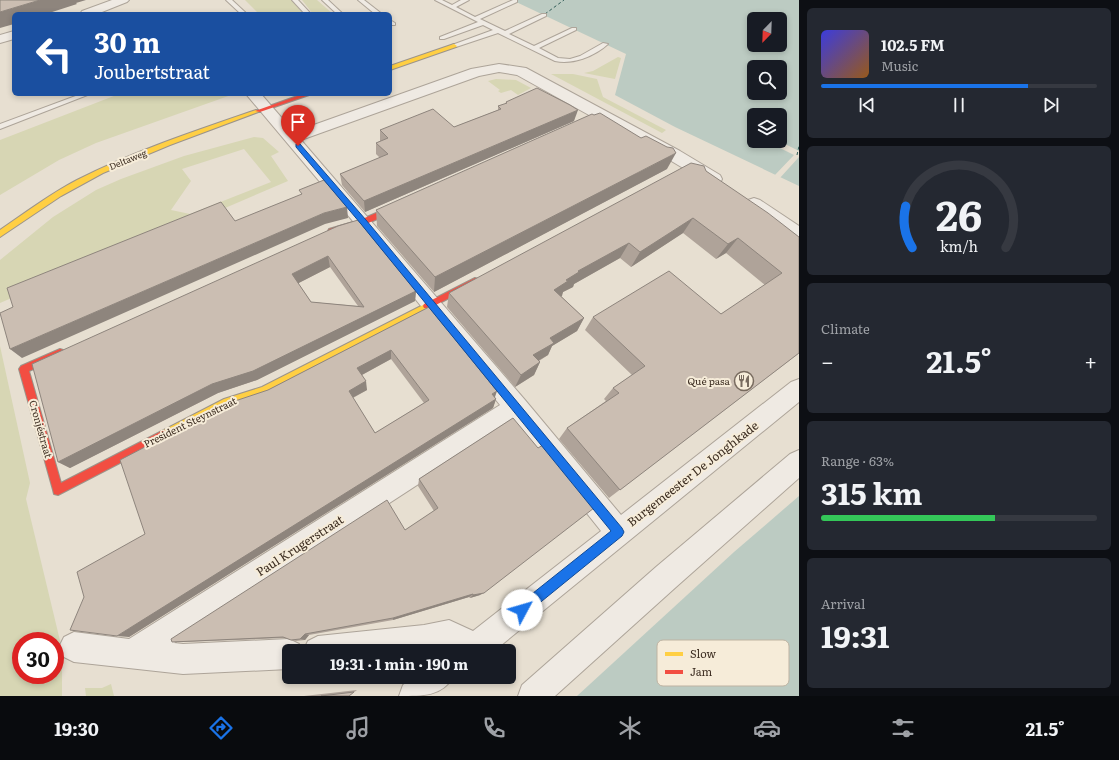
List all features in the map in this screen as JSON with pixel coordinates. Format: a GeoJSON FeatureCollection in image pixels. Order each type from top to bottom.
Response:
{"type":"FeatureCollection","features":[{"type":"Feature","properties":{"kind":"street"},"geometry":{"type":"LineString","coordinates":[[91,12],[123,0]]}},
{"type":"Feature","properties":{"kind":"street"},"geometry":{"type":"LineString","coordinates":[[0,39],[12,36]]}},
{"type":"Feature","properties":{"kind":"street"},"geometry":{"type":"LineString","coordinates":[[392,67],[454,46]]}},
{"type":"Feature","properties":{"kind":"street"},"geometry":{"type":"LineString","coordinates":[[293,138],[476,72],[499,68],[520,71],[597,118],[686,168],[733,191],[799,235]]}},
{"type":"Feature","properties":{"kind":"street","name":"Deltaweg"},"geometry":{"type":"LineString","coordinates":[[0,234],[71,187],[97,174],[174,140],[259,99],[289,96]]}},
{"type":"Feature","properties":{"kind":"street"},"geometry":{"type":"LineString","coordinates":[[259,99],[517,407],[618,532]]}},
{"type":"Feature","properties":{"kind":"street"},"geometry":{"type":"LineString","coordinates":[[326,234],[363,222],[414,199]]}},
{"type":"Feature","properties":{"kind":"street","name":"President Steynstraat"},"geometry":{"type":"LineString","coordinates":[[58,490],[227,402],[264,390],[486,275]]}},
{"type":"Feature","properties":{"kind":"street","name":"Cronjéstraat"},"geometry":{"type":"LineString","coordinates":[[58,490],[24,369],[67,349]]}},
{"type":"Feature","properties":{"kind":"street","name":"Burgemeester De Jonghkade"},"geometry":{"type":"LineString","coordinates":[[479,644],[618,532],[799,390]]}},
{"type":"Feature","properties":{"kind":"street","name":"Paul Krugerstraat"},"geometry":{"type":"LineString","coordinates":[[133,653],[517,407]]}},
{"type":"Feature","properties":{"kind":"street"},"geometry":{"type":"LineString","coordinates":[[533,696],[666,577],[799,462]]}},
{"type":"Feature","properties":{"kind":"street","name":"Burgemeester De Jonghkade"},"geometry":{"type":"LineString","coordinates":[[380,644],[424,639],[449,634],[463,644]]}},
{"type":"Feature","properties":{"kind":"street"},"geometry":{"type":"LineString","coordinates":[[74,647],[183,659],[282,654]]}},
{"type":"Feature","properties":{"kind":"street"},"geometry":{"type":"LineString","coordinates":[[414,696],[429,684]]}},
{"type":"Feature","properties":{"kind":"lane"},"geometry":{"type":"LineString","coordinates":[[229,0],[242,12]]}},
{"type":"Feature","properties":{"kind":"lane"},"geometry":{"type":"LineString","coordinates":[[295,0],[306,12]]}},
{"type":"Feature","properties":{"kind":"lane"},"geometry":{"type":"LineString","coordinates":[[325,0],[338,12]]}},
{"type":"Feature","properties":{"kind":"lane"},"geometry":{"type":"LineString","coordinates":[[361,0],[377,12]]}},
{"type":"Feature","properties":{"kind":"lane"},"geometry":{"type":"LineString","coordinates":[[438,0],[557,60],[570,62],[579,60],[605,44]]}},
{"type":"Feature","properties":{"kind":"lane"},"geometry":{"type":"LineString","coordinates":[[451,7],[466,0]]}},
{"type":"Feature","properties":{"kind":"lane"},"geometry":{"type":"LineString","coordinates":[[475,19],[515,1]]}},
{"type":"Feature","properties":{"kind":"lane"},"geometry":{"type":"LineString","coordinates":[[504,34],[544,15]]}},
{"type":"Feature","properties":{"kind":"lane"},"geometry":{"type":"LineString","coordinates":[[439,39],[482,23]]}},
{"type":"Feature","properties":{"kind":"lane"},"geometry":{"type":"LineString","coordinates":[[533,49],[574,30]]}},
{"type":"Feature","properties":{"kind":"lane"},"geometry":{"type":"LineString","coordinates":[[454,46],[497,31]]}},
{"type":"Feature","properties":{"kind":"lane"},"geometry":{"type":"LineString","coordinates":[[0,127],[82,96]]}},
{"type":"Feature","properties":{"kind":"green space"},"geometry":{"type":"Polygon","coordinates":[[[245,0],[292,0],[301,12],[257,12],[245,0]]]}},
{"type":"Feature","properties":{"kind":"green space"},"geometry":{"type":"Polygon","coordinates":[[[302,0],[317,0],[331,12],[311,12],[302,0]]]}},
{"type":"Feature","properties":{"kind":"green space"},"geometry":{"type":"Polygon","coordinates":[[[618,57],[621,58],[615,79],[584,73],[593,71],[618,57]]]}},
{"type":"Feature","properties":{"kind":"green space"},"geometry":{"type":"Polygon","coordinates":[[[551,74],[573,74],[597,79],[603,97],[666,130],[662,133],[551,74]]]}},
{"type":"Feature","properties":{"kind":"green space"},"geometry":{"type":"Polygon","coordinates":[[[496,79],[516,80],[531,88],[518,95],[511,90],[501,93],[498,91],[500,90],[488,81],[496,79]]]}},
{"type":"Feature","properties":{"kind":"green space"},"geometry":{"type":"Polygon","coordinates":[[[114,96],[228,96],[96,143],[59,160],[0,195],[0,140],[114,96]]]}},
{"type":"Feature","properties":{"kind":"green space"},"geometry":{"type":"Polygon","coordinates":[[[254,137],[263,138],[279,152],[271,156],[288,181],[0,303],[0,260],[53,217],[96,190],[121,179],[184,156],[254,137]],[[244,149],[182,169],[191,181],[171,210],[190,214],[271,182],[244,149]]]}},
{"type":"Feature","properties":{"kind":"green space"},"geometry":{"type":"Polygon","coordinates":[[[0,346],[30,483],[26,499],[58,632],[12,632],[12,684],[62,684],[62,696],[0,696],[0,346]]]}},
{"type":"Feature","properties":{"kind":"green space"},"geometry":{"type":"Polygon","coordinates":[[[111,684],[114,696],[86,696],[85,688],[102,688],[111,684]]]}},
{"type":"Feature","properties":{"kind":"shaded area"},"geometry":{"type":"Polygon","coordinates":[[[512,0],[799,0],[799,186],[675,127],[615,95],[626,54],[512,0]]]}},
{"type":"Feature","properties":{"kind":"shaded area"},"geometry":{"type":"Polygon","coordinates":[[[799,496],[799,696],[577,696],[734,552],[799,496]]]}},
{"type":"Feature","properties":{"kind":"pier"},"geometry":{"type":"Polygon","coordinates":[[[787,145],[799,151],[799,157],[779,179],[774,176],[794,155],[780,148],[787,148],[787,145]]]}},
{"type":"Feature","properties":{"kind":"building"},"geometry":{"type":"Polygon","coordinates":[[[0,0],[40,0],[0,12],[0,0]]]}},
{"type":"Feature","properties":{"kind":"building"},"geometry":{"type":"Polygon","coordinates":[[[537,88],[578,110],[364,201],[340,174],[388,154],[376,143],[388,138],[380,130],[433,109],[454,127],[501,109],[498,106],[537,88]]]}},
{"type":"Feature","properties":{"kind":"building"},"geometry":{"type":"Polygon","coordinates":[[[600,113],[641,138],[646,136],[667,147],[673,148],[676,153],[435,277],[376,210],[592,114],[594,115],[600,113]]]}},
{"type":"Feature","properties":{"kind":"building"},"geometry":{"type":"Polygon","coordinates":[[[691,163],[704,166],[706,171],[768,213],[799,237],[799,353],[620,490],[567,428],[619,393],[613,388],[645,366],[593,317],[669,271],[721,314],[782,273],[738,238],[728,244],[693,218],[640,252],[629,243],[578,271],[579,272],[566,280],[568,281],[554,290],[584,318],[550,338],[554,343],[533,355],[540,362],[521,375],[449,293],[691,163]]]}},
{"type":"Feature","properties":{"kind":"building"},"geometry":{"type":"Polygon","coordinates":[[[324,180],[347,207],[324,213],[10,349],[0,313],[13,307],[7,288],[221,202],[235,221],[302,194],[299,190],[324,180]]]}},
{"type":"Feature","properties":{"kind":"building"},"geometry":{"type":"Polygon","coordinates":[[[358,220],[416,291],[253,371],[212,384],[58,462],[32,364],[338,226],[358,220]],[[328,256],[292,274],[311,302],[364,307],[328,256]]]}},
{"type":"Feature","properties":{"kind":"building"},"geometry":{"type":"Polygon","coordinates":[[[429,307],[497,391],[492,394],[496,399],[117,636],[70,630],[84,597],[77,572],[145,534],[120,460],[229,403],[268,390],[429,307]],[[391,350],[357,368],[366,381],[349,391],[375,433],[429,400],[391,350]]]}},
{"type":"Feature","properties":{"kind":"building"},"geometry":{"type":"Polygon","coordinates":[[[513,418],[538,448],[543,445],[594,508],[484,593],[473,594],[393,618],[305,634],[300,639],[291,640],[283,637],[172,642],[171,639],[387,500],[405,530],[438,508],[419,479],[513,418]]]}},
{"type":"Feature","properties":{"kind":"building"},"geometry":{"type":"Polygon","coordinates":[[[354,692],[349,696],[321,696],[354,692]]]}},
{"type":"Feature","properties":{"kind":"ferry route"},"geometry":{"type":"LineString","coordinates":[[545,14],[564,0]]}},
{"type":"Feature","properties":{"kind":"ferry route"},"geometry":{"type":"LineString","coordinates":[[797,155],[799,146]]}},
{"type":"Feature","properties":{"kind":"traffic: slow"},"geometry":{"type":"LineString","coordinates":[[392,67],[454,46]]}},
{"type":"Feature","properties":{"kind":"traffic: slow"},"geometry":{"type":"LineString","coordinates":[[0,234],[58,194],[101,171],[167,144],[258,111]]}},
{"type":"Feature","properties":{"kind":"traffic: slow"},"geometry":{"type":"LineString","coordinates":[[164,435],[227,402],[264,390],[427,306]]}},
{"type":"Feature","properties":{"kind":"traffic: jam"},"geometry":{"type":"LineString","coordinates":[[258,111],[303,96]]}},
{"type":"Feature","properties":{"kind":"traffic: jam"},"geometry":{"type":"LineString","coordinates":[[332,231],[363,222],[404,204]]}},
{"type":"Feature","properties":{"kind":"traffic: jam"},"geometry":{"type":"LineString","coordinates":[[427,306],[475,281]]}},
{"type":"Feature","properties":{"kind":"traffic: jam"},"geometry":{"type":"LineString","coordinates":[[60,353],[24,369],[58,490],[164,435]]}},
{"type":"Feature","properties":{"kind":"place","name":"Qué pasa"},"geometry":{"type":"Point","coordinates":[744,381]}},
{"type":"Feature","properties":{"kind":"route"},"geometry":{"type":"LineString","coordinates":[[298,146],[517,407],[618,532],[522,610]]}}]}
